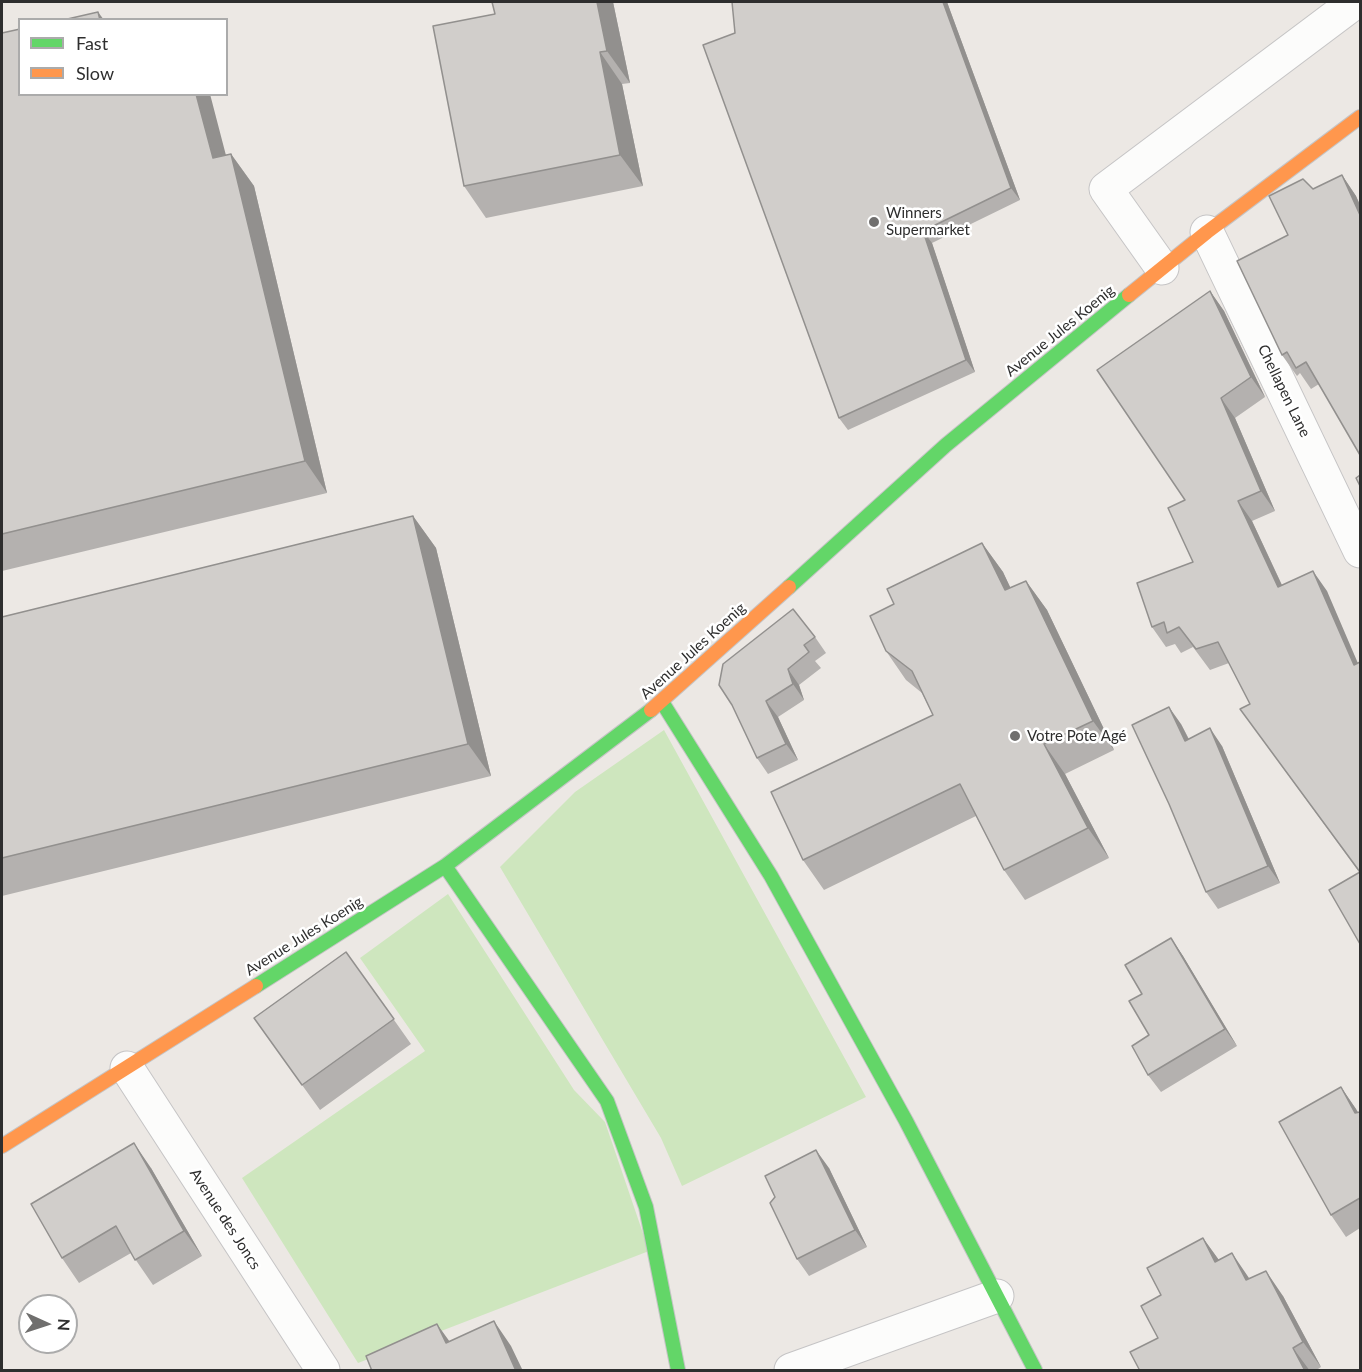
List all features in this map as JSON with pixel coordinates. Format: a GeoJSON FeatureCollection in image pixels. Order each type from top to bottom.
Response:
{"type":"FeatureCollection","features":[{"type":"Feature","properties":{"kind":"street"},"geometry":{"type":"LineString","coordinates":[[1162,268],[1106,189],[1355,2]]}},
{"type":"Feature","properties":{"kind":"street","name":"Avenue Jules Koenig"},"geometry":{"type":"LineString","coordinates":[[2,1146],[445,866],[662,702],[946,445],[1207,232],[1360,117]]}},
{"type":"Feature","properties":{"kind":"street","name":"Chellapen Lane"},"geometry":{"type":"LineString","coordinates":[[1207,232],[1360,551]]}},
{"type":"Feature","properties":{"kind":"street"},"geometry":{"type":"LineString","coordinates":[[662,702],[771,876],[906,1121],[1035,1371]]}},
{"type":"Feature","properties":{"kind":"street"},"geometry":{"type":"LineString","coordinates":[[445,866],[607,1101],[646,1208],[678,1371]]}},
{"type":"Feature","properties":{"kind":"street","name":"Avenue des Joncs"},"geometry":{"type":"LineString","coordinates":[[127,1068],[323,1371]]}},
{"type":"Feature","properties":{"kind":"street"},"geometry":{"type":"LineString","coordinates":[[791,1371],[997,1296]]}},
{"type":"Feature","properties":{"kind":"green space"},"geometry":{"type":"Polygon","coordinates":[[[664,730],[866,1097],[682,1186],[661,1138],[500,867],[575,792],[664,730]]]}},
{"type":"Feature","properties":{"kind":"green space"},"geometry":{"type":"Polygon","coordinates":[[[448,894],[574,1090],[605,1122],[649,1251],[358,1363],[242,1178],[425,1051],[360,958],[448,894]]]}},
{"type":"Feature","properties":{"kind":"building"},"geometry":{"type":"Polygon","coordinates":[[[492,2],[597,2],[607,51],[600,52],[620,155],[464,186],[433,26],[495,14],[492,2]]]}},
{"type":"Feature","properties":{"kind":"building","name":"Winners Supermarket"},"geometry":{"type":"Polygon","coordinates":[[[732,2],[943,2],[1011,188],[923,231],[966,360],[839,418],[703,45],[735,33],[732,2]]]}},
{"type":"Feature","properties":{"kind":"building"},"geometry":{"type":"Polygon","coordinates":[[[98,12],[100,18],[72,18],[98,12]]]}},
{"type":"Feature","properties":{"kind":"building"},"geometry":{"type":"Polygon","coordinates":[[[18,29],[18,96],[197,96],[213,158],[231,154],[305,461],[2,534],[2,33],[18,29]]]}},
{"type":"Feature","properties":{"kind":"building"},"geometry":{"type":"Polygon","coordinates":[[[1342,175],[1360,215],[1360,455],[1306,362],[1296,368],[1287,352],[1282,355],[1237,261],[1288,235],[1269,196],[1303,179],[1313,189],[1342,175]]]}},
{"type":"Feature","properties":{"kind":"building"},"geometry":{"type":"Polygon","coordinates":[[[1210,291],[1251,377],[1221,398],[1261,491],[1238,501],[1278,587],[1313,571],[1354,665],[1360,662],[1360,872],[1240,709],[1250,704],[1218,642],[1196,649],[1179,627],[1167,633],[1164,622],[1152,627],[1137,583],[1193,562],[1168,508],[1185,500],[1097,370],[1210,291]]]}},
{"type":"Feature","properties":{"kind":"building"},"geometry":{"type":"Polygon","coordinates":[[[413,516],[468,744],[2,858],[2,617],[413,516]]]}},
{"type":"Feature","properties":{"kind":"building","name":"Votre Pote Agé"},"geometry":{"type":"Polygon","coordinates":[[[982,543],[1005,590],[1026,581],[1093,721],[1044,744],[1088,828],[1004,870],[960,784],[803,860],[771,792],[933,715],[912,671],[886,651],[870,616],[894,604],[887,589],[982,543]]]}},
{"type":"Feature","properties":{"kind":"building"},"geometry":{"type":"Polygon","coordinates":[[[793,609],[815,637],[804,645],[809,652],[788,669],[793,684],[766,701],[786,744],[757,758],[732,705],[719,685],[723,664],[793,609]]]}},
{"type":"Feature","properties":{"kind":"building"},"geometry":{"type":"Polygon","coordinates":[[[1169,707],[1185,741],[1210,728],[1268,866],[1206,892],[1169,804],[1132,725],[1169,707]]]}},
{"type":"Feature","properties":{"kind":"building"},"geometry":{"type":"Polygon","coordinates":[[[1360,872],[1360,944],[1329,890],[1360,872]]]}},
{"type":"Feature","properties":{"kind":"building"},"geometry":{"type":"Polygon","coordinates":[[[1171,938],[1225,1029],[1148,1075],[1132,1046],[1149,1035],[1129,1001],[1142,994],[1125,965],[1171,938]]]}},
{"type":"Feature","properties":{"kind":"building"},"geometry":{"type":"Polygon","coordinates":[[[346,952],[394,1019],[302,1085],[254,1018],[346,952]]]}},
{"type":"Feature","properties":{"kind":"building"},"geometry":{"type":"Polygon","coordinates":[[[1341,1087],[1355,1113],[1360,1112],[1360,1198],[1331,1215],[1279,1122],[1341,1087]]]}},
{"type":"Feature","properties":{"kind":"building"},"geometry":{"type":"Polygon","coordinates":[[[134,1143],[184,1231],[135,1260],[116,1226],[62,1258],[31,1204],[134,1143]]]}},
{"type":"Feature","properties":{"kind":"building"},"geometry":{"type":"Polygon","coordinates":[[[816,1150],[855,1230],[797,1259],[770,1203],[775,1197],[765,1176],[816,1150]]]}},
{"type":"Feature","properties":{"kind":"building"},"geometry":{"type":"Polygon","coordinates":[[[1203,1238],[1215,1262],[1232,1253],[1246,1280],[1266,1271],[1303,1342],[1293,1348],[1305,1371],[1140,1371],[1130,1352],[1158,1338],[1141,1306],[1161,1295],[1147,1268],[1203,1238]]]}},
{"type":"Feature","properties":{"kind":"building"},"geometry":{"type":"Polygon","coordinates":[[[494,1321],[516,1371],[372,1371],[366,1356],[437,1324],[446,1343],[494,1321]]]}},
{"type":"Feature","properties":{"kind":"traffic: fast"},"geometry":{"type":"LineString","coordinates":[[789,587],[946,445],[1129,295]]}},
{"type":"Feature","properties":{"kind":"traffic: fast"},"geometry":{"type":"LineString","coordinates":[[662,702],[771,876],[906,1121],[1035,1370]]}},
{"type":"Feature","properties":{"kind":"traffic: fast"},"geometry":{"type":"LineString","coordinates":[[256,986],[445,866],[651,710]]}},
{"type":"Feature","properties":{"kind":"traffic: fast"},"geometry":{"type":"LineString","coordinates":[[445,866],[607,1101],[646,1207],[678,1370]]}},
{"type":"Feature","properties":{"kind":"traffic: slow"},"geometry":{"type":"LineString","coordinates":[[1129,295],[1207,232],[1360,117]]}},
{"type":"Feature","properties":{"kind":"traffic: slow"},"geometry":{"type":"LineString","coordinates":[[651,710],[789,587]]}},
{"type":"Feature","properties":{"kind":"traffic: slow"},"geometry":{"type":"LineString","coordinates":[[2,1146],[256,986]]}},
{"type":"Feature","properties":{"kind":"place","name":"Winners Supermarket"},"geometry":{"type":"Point","coordinates":[874,222]}},
{"type":"Feature","properties":{"kind":"place","name":"Votre Pote Agé"},"geometry":{"type":"Point","coordinates":[1015,736]}}]}
